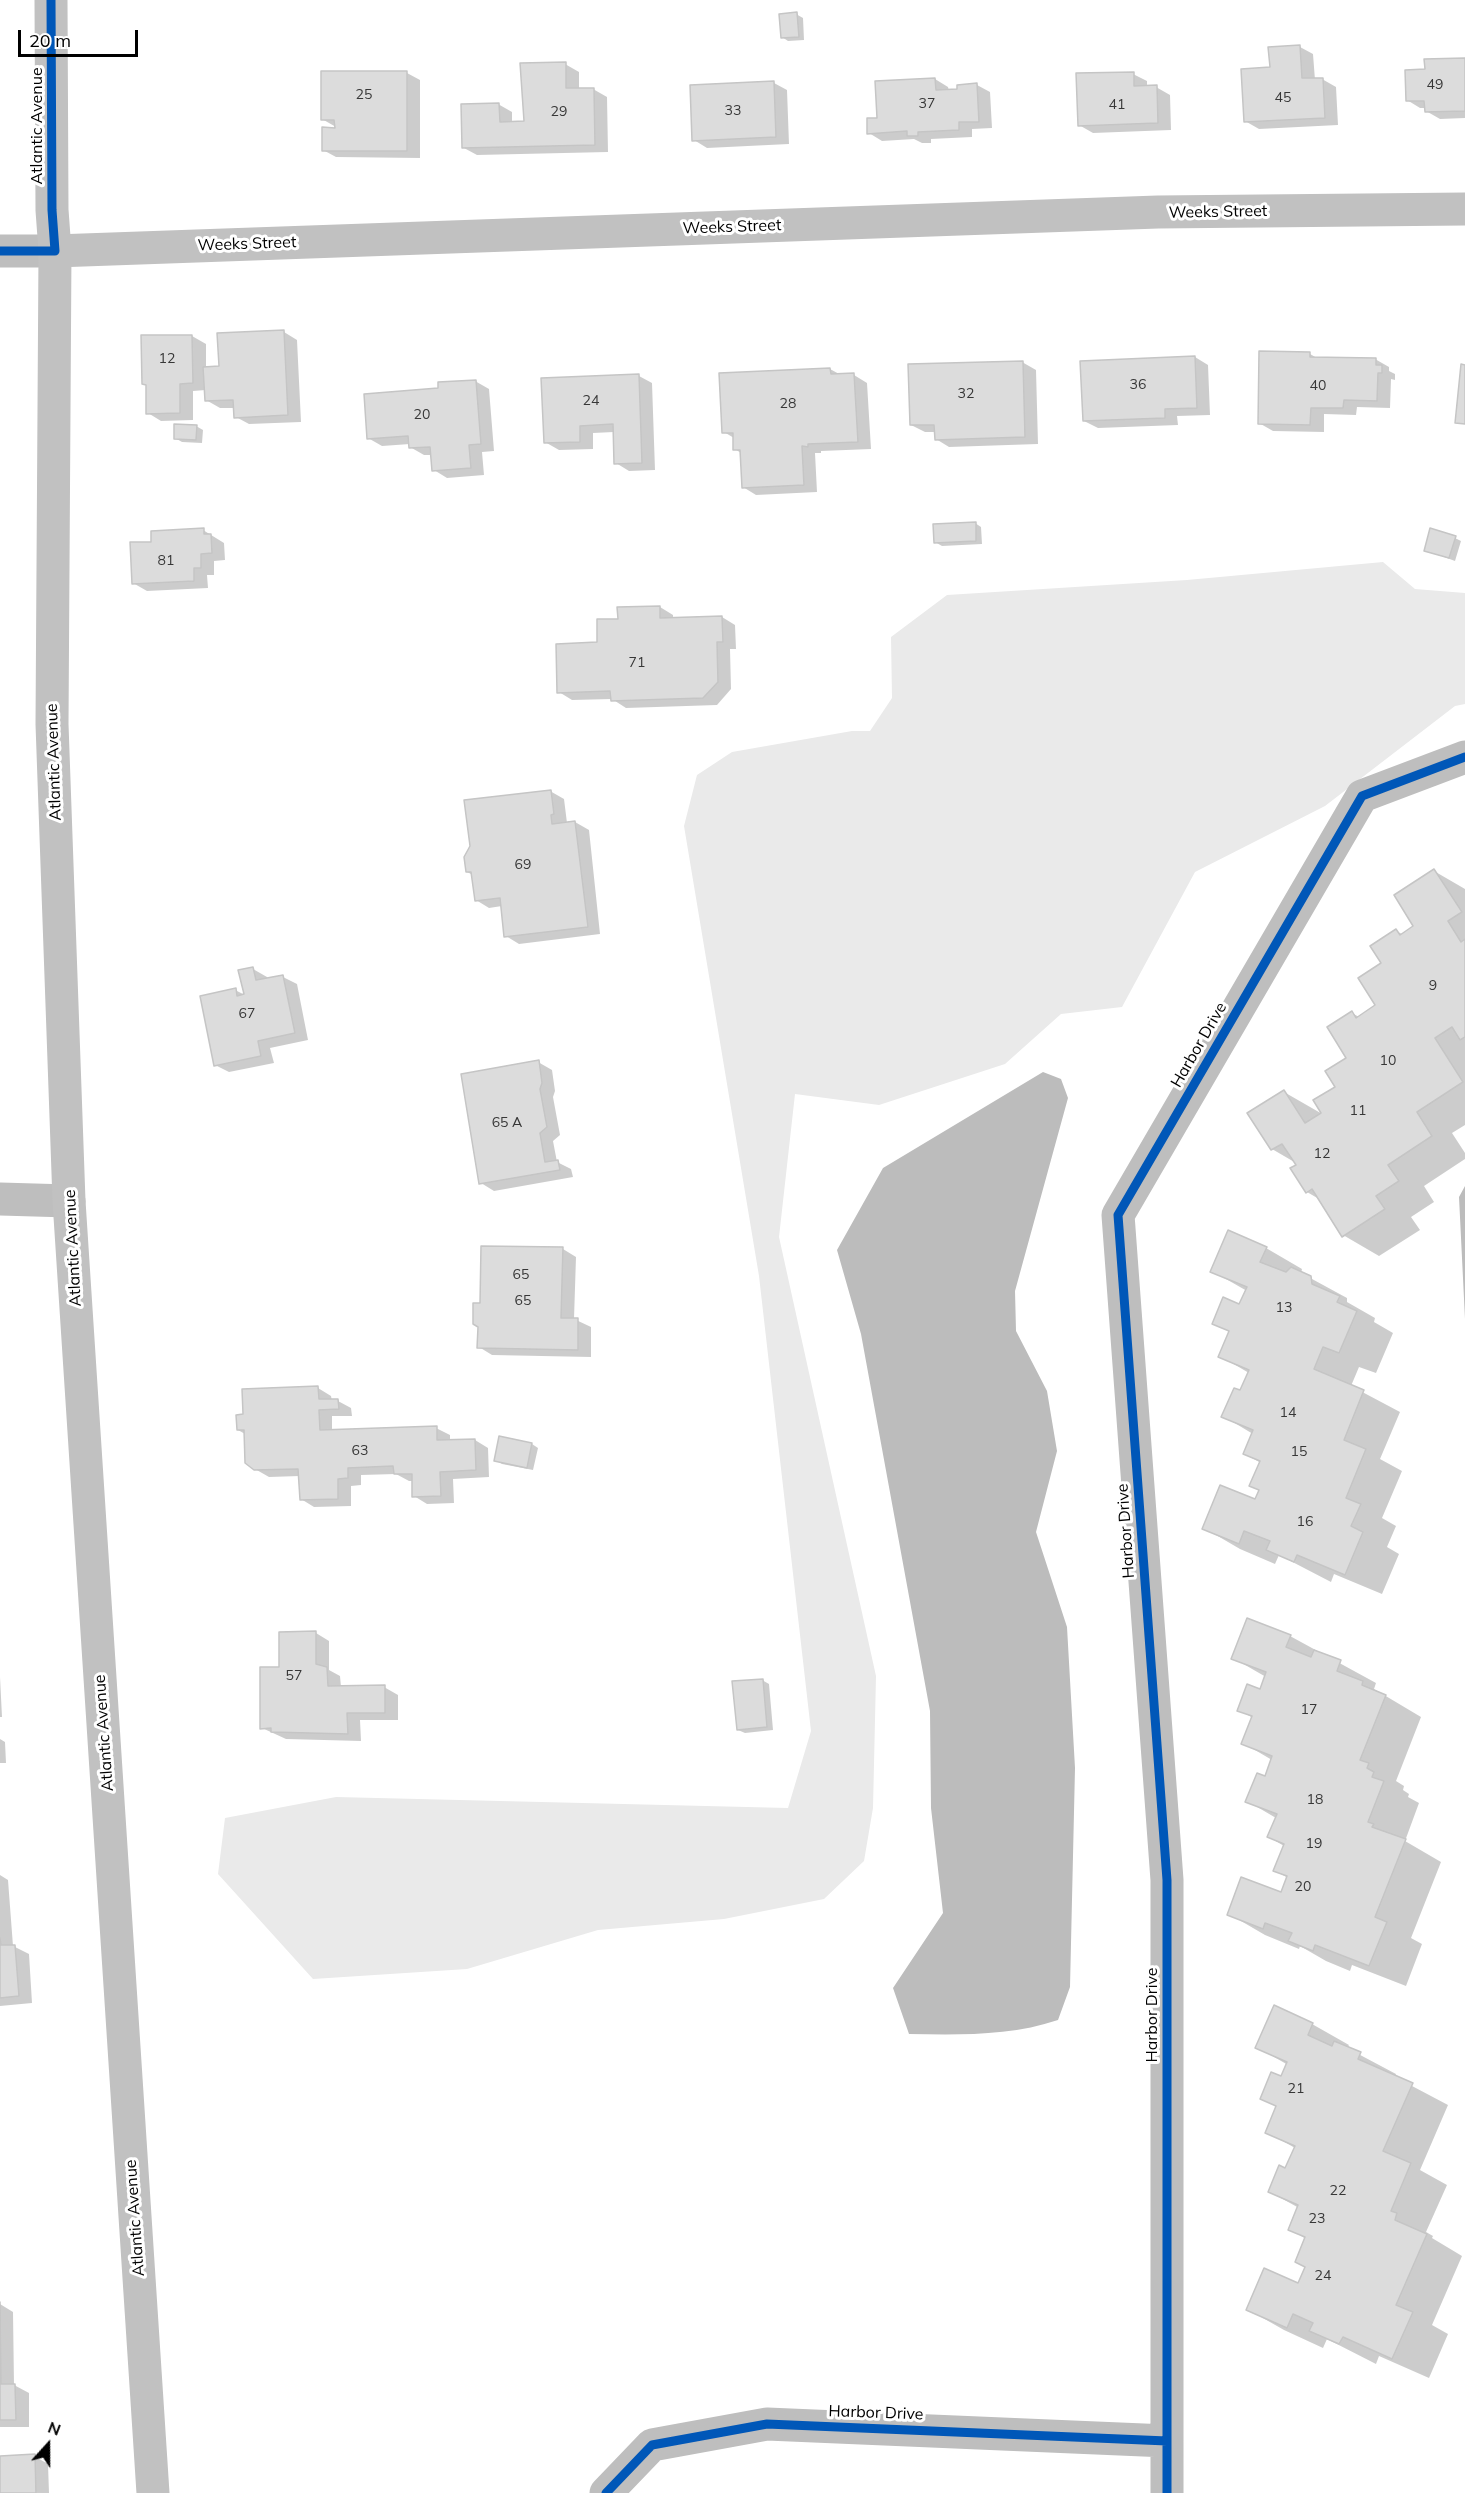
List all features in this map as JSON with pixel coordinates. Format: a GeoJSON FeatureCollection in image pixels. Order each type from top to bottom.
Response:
{"type":"FeatureCollection","features":[{"type":"Feature","properties":{"kind":"main road","name":"Atlantic Avenue"},"geometry":{"type":"LineString","coordinates":[[51,0],[52,210],[55,251],[52,724],[69,1201],[153,2493]]}},
{"type":"Feature","properties":{"kind":"main road","name":"Weeks Street"},"geometry":{"type":"LineString","coordinates":[[55,251],[1158,212],[1465,209]]}},
{"type":"Feature","properties":{"kind":"street","name":"Weeks Street"},"geometry":{"type":"LineString","coordinates":[[0,250],[55,251]]}},
{"type":"Feature","properties":{"kind":"street","name":"Harbor Drive"},"geometry":{"type":"LineString","coordinates":[[1167,2493],[1167,1880],[1118,1215],[1362,796],[1465,757]]}},
{"type":"Feature","properties":{"kind":"street"},"geometry":{"type":"LineString","coordinates":[[0,1198],[69,1201]]}},
{"type":"Feature","properties":{"kind":"street","name":"Harbor Drive"},"geometry":{"type":"LineString","coordinates":[[606,2493],[652,2445],[767,2424],[1167,2441]]}},
{"type":"Feature","properties":{"kind":"shaded area"},"geometry":{"type":"Polygon","coordinates":[[[1383,562],[1415,589],[1465,593],[1465,704],[1455,706],[1325,806],[1195,872],[1122,1007],[1061,1014],[1005,1064],[879,1105],[795,1094],[779,1237],[876,1676],[873,1808],[864,1861],[824,1899],[724,1919],[598,1930],[467,1969],[313,1979],[218,1874],[225,1818],[336,1797],[788,1808],[811,1731],[759,1276],[684,826],[697,775],[732,752],[852,731],[870,731],[892,698],[891,637],[947,595],[1187,580],[1383,562]]]}},
{"type":"Feature","properties":{"kind":"shaded area"},"geometry":{"type":"Polygon","coordinates":[[[1043,1072],[1061,1079],[1068,1098],[1015,1291],[1016,1331],[1047,1391],[1057,1451],[1036,1532],[1067,1627],[1075,1768],[1070,1987],[1058,2020],[1003,2032],[909,2034],[893,1988],[943,1913],[931,1808],[930,1711],[861,1334],[837,1250],[883,1168],[1043,1072]]]}},
{"type":"Feature","properties":{"kind":"shaded area"},"geometry":{"type":"Polygon","coordinates":[[[1465,1186],[1465,1319],[1459,1197],[1465,1186]]]}},
{"type":"Feature","properties":{"kind":"building"},"geometry":{"type":"Polygon","coordinates":[[[797,12],[799,37],[781,38],[779,14],[797,12]]]}},
{"type":"Feature","properties":{"kind":"building"},"geometry":{"type":"Polygon","coordinates":[[[1300,45],[1302,78],[1323,78],[1325,118],[1244,122],[1241,69],[1270,67],[1268,47],[1300,45]]]}},
{"type":"Feature","properties":{"kind":"building"},"geometry":{"type":"Polygon","coordinates":[[[1465,58],[1465,111],[1425,112],[1424,101],[1406,101],[1405,70],[1425,69],[1424,59],[1465,58]]]}},
{"type":"Feature","properties":{"kind":"building"},"geometry":{"type":"Polygon","coordinates":[[[566,62],[566,88],[594,88],[595,145],[462,148],[461,104],[499,103],[500,122],[524,121],[520,63],[566,62]]]}},
{"type":"Feature","properties":{"kind":"building"},"geometry":{"type":"Polygon","coordinates":[[[321,71],[407,71],[407,151],[322,151],[322,127],[335,128],[334,120],[321,120],[321,71]]]}},
{"type":"Feature","properties":{"kind":"building"},"geometry":{"type":"Polygon","coordinates":[[[1134,72],[1134,86],[1157,85],[1158,123],[1078,126],[1076,73],[1134,72]]]}},
{"type":"Feature","properties":{"kind":"building"},"geometry":{"type":"Polygon","coordinates":[[[935,78],[936,90],[957,89],[957,85],[977,83],[979,122],[959,122],[959,130],[918,132],[918,136],[907,136],[907,131],[867,134],[867,118],[877,118],[875,81],[935,78]]]}},
{"type":"Feature","properties":{"kind":"building"},"geometry":{"type":"Polygon","coordinates":[[[774,81],[776,137],[692,141],[690,85],[774,81]]]}},
{"type":"Feature","properties":{"kind":"building"},"geometry":{"type":"Polygon","coordinates":[[[284,330],[288,415],[234,418],[233,400],[205,401],[203,367],[219,366],[217,333],[284,330]]]}},
{"type":"Feature","properties":{"kind":"building"},"geometry":{"type":"Polygon","coordinates":[[[141,335],[192,335],[193,383],[180,384],[180,413],[146,414],[146,385],[142,384],[141,335]]]}},
{"type":"Feature","properties":{"kind":"building"},"geometry":{"type":"Polygon","coordinates":[[[1259,351],[1310,352],[1310,357],[1376,358],[1376,365],[1382,365],[1382,373],[1378,373],[1377,401],[1344,400],[1343,408],[1311,408],[1310,425],[1258,424],[1259,351]]]}},
{"type":"Feature","properties":{"kind":"building"},"geometry":{"type":"Polygon","coordinates":[[[1195,356],[1197,408],[1165,409],[1165,418],[1083,421],[1080,361],[1195,356]]]}},
{"type":"Feature","properties":{"kind":"building"},"geometry":{"type":"Polygon","coordinates":[[[1023,361],[1025,437],[935,440],[934,425],[910,425],[908,364],[1023,361]]]}},
{"type":"Feature","properties":{"kind":"building"},"geometry":{"type":"Polygon","coordinates":[[[1461,364],[1465,365],[1465,424],[1455,423],[1461,364]]]}},
{"type":"Feature","properties":{"kind":"building"},"geometry":{"type":"Polygon","coordinates":[[[830,368],[831,374],[854,373],[858,442],[802,446],[804,485],[742,488],[740,450],[733,450],[733,433],[722,433],[719,373],[830,368]]]}},
{"type":"Feature","properties":{"kind":"building"},"geometry":{"type":"Polygon","coordinates":[[[639,374],[642,463],[614,464],[613,424],[580,426],[580,442],[544,443],[541,378],[639,374]]]}},
{"type":"Feature","properties":{"kind":"building"},"geometry":{"type":"Polygon","coordinates":[[[476,380],[481,444],[469,445],[471,468],[432,471],[430,447],[409,448],[408,436],[367,439],[364,394],[438,388],[438,382],[476,380]]]}},
{"type":"Feature","properties":{"kind":"building"},"geometry":{"type":"Polygon","coordinates":[[[174,424],[197,425],[196,440],[174,439],[174,424]]]}},
{"type":"Feature","properties":{"kind":"building"},"geometry":{"type":"Polygon","coordinates":[[[976,522],[976,541],[934,543],[933,524],[976,522]]]}},
{"type":"Feature","properties":{"kind":"building"},"geometry":{"type":"Polygon","coordinates":[[[204,528],[204,534],[211,534],[212,553],[201,554],[201,568],[194,568],[194,581],[132,584],[130,542],[151,542],[151,531],[204,528]]]}},
{"type":"Feature","properties":{"kind":"building"},"geometry":{"type":"Polygon","coordinates":[[[1430,528],[1456,536],[1449,558],[1424,551],[1430,528]]]}},
{"type":"Feature","properties":{"kind":"building"},"geometry":{"type":"Polygon","coordinates":[[[660,606],[660,618],[722,616],[723,642],[717,642],[718,682],[703,698],[611,701],[610,691],[557,693],[556,644],[597,642],[597,619],[618,619],[617,607],[660,606]]]}},
{"type":"Feature","properties":{"kind":"building"},"geometry":{"type":"Polygon","coordinates":[[[551,790],[554,814],[551,815],[552,824],[575,821],[588,927],[504,937],[500,898],[475,901],[471,872],[466,872],[464,857],[470,846],[464,800],[551,790]]]}},
{"type":"Feature","properties":{"kind":"building"},"geometry":{"type":"Polygon","coordinates":[[[1434,869],[1462,912],[1448,921],[1461,942],[1465,939],[1465,1037],[1460,1040],[1452,1027],[1435,1038],[1463,1082],[1417,1112],[1432,1136],[1388,1165],[1399,1181],[1376,1196],[1385,1209],[1342,1237],[1312,1189],[1306,1193],[1290,1168],[1296,1165],[1282,1144],[1271,1150],[1247,1113],[1284,1090],[1305,1123],[1321,1113],[1313,1100],[1335,1087],[1325,1071],[1346,1058],[1327,1027],[1352,1011],[1356,1018],[1375,1005],[1358,978],[1381,963],[1370,946],[1396,929],[1400,935],[1413,926],[1394,895],[1434,869]]]}},
{"type":"Feature","properties":{"kind":"building"},"geometry":{"type":"Polygon","coordinates":[[[253,967],[256,980],[283,975],[295,1033],[258,1041],[261,1056],[214,1066],[200,996],[236,988],[237,996],[244,994],[238,970],[253,967]]]}},
{"type":"Feature","properties":{"kind":"building"},"geometry":{"type":"Polygon","coordinates":[[[539,1060],[542,1083],[540,1089],[547,1127],[540,1133],[545,1162],[558,1160],[560,1170],[479,1184],[461,1074],[539,1060]]]}},
{"type":"Feature","properties":{"kind":"building"},"geometry":{"type":"Polygon","coordinates":[[[1228,1230],[1267,1247],[1260,1262],[1286,1272],[1291,1267],[1311,1276],[1312,1284],[1340,1296],[1337,1302],[1357,1311],[1339,1353],[1323,1347],[1314,1369],[1364,1390],[1344,1440],[1366,1449],[1346,1498],[1361,1504],[1351,1526],[1363,1532],[1345,1575],[1297,1555],[1294,1562],[1266,1550],[1270,1541],[1244,1531],[1239,1544],[1202,1529],[1220,1485],[1255,1499],[1259,1490],[1249,1486],[1260,1461],[1243,1454],[1253,1430],[1221,1417],[1234,1388],[1240,1390],[1249,1370],[1218,1357],[1229,1331],[1212,1324],[1223,1297],[1239,1304],[1247,1287],[1210,1272],[1228,1230]]]}},
{"type":"Feature","properties":{"kind":"building"},"geometry":{"type":"Polygon","coordinates":[[[481,1246],[563,1247],[561,1318],[578,1318],[578,1350],[477,1348],[478,1327],[473,1324],[473,1303],[480,1303],[481,1246]]]}},
{"type":"Feature","properties":{"kind":"building"},"geometry":{"type":"Polygon","coordinates":[[[318,1386],[319,1399],[338,1399],[339,1409],[319,1410],[320,1430],[437,1426],[437,1440],[475,1439],[476,1470],[440,1472],[441,1496],[412,1497],[412,1474],[394,1474],[393,1466],[348,1468],[348,1478],[338,1479],[338,1499],[300,1500],[298,1469],[254,1470],[245,1463],[244,1430],[237,1430],[236,1415],[243,1414],[242,1389],[318,1386]]]}},
{"type":"Feature","properties":{"kind":"building"},"geometry":{"type":"Polygon","coordinates":[[[499,1436],[532,1443],[527,1468],[494,1461],[499,1436]]]}},
{"type":"Feature","properties":{"kind":"building"},"geometry":{"type":"Polygon","coordinates":[[[1247,1618],[1291,1635],[1286,1647],[1311,1657],[1314,1650],[1341,1660],[1337,1671],[1363,1681],[1362,1685],[1386,1695],[1360,1760],[1369,1763],[1367,1768],[1374,1772],[1372,1777],[1384,1781],[1368,1822],[1374,1824],[1372,1827],[1406,1839],[1375,1917],[1387,1922],[1369,1966],[1315,1945],[1313,1951],[1288,1941],[1292,1933],[1265,1923],[1263,1929],[1227,1915],[1241,1877],[1281,1892],[1287,1876],[1273,1871],[1284,1844],[1267,1837],[1277,1814],[1245,1802],[1257,1773],[1265,1776],[1272,1756],[1241,1744],[1252,1716],[1237,1711],[1247,1684],[1260,1689],[1266,1672],[1231,1659],[1247,1618]]]}},
{"type":"Feature","properties":{"kind":"building"},"geometry":{"type":"Polygon","coordinates":[[[316,1631],[316,1664],[327,1667],[328,1686],[385,1685],[385,1713],[347,1713],[348,1734],[271,1732],[271,1728],[260,1729],[260,1667],[279,1667],[279,1632],[316,1631]]]}},
{"type":"Feature","properties":{"kind":"building"},"geometry":{"type":"Polygon","coordinates":[[[763,1679],[767,1727],[737,1730],[732,1681],[763,1679]]]}},
{"type":"Feature","properties":{"kind":"building"},"geometry":{"type":"Polygon","coordinates":[[[0,1938],[1,1945],[15,1945],[19,1996],[0,1998],[0,1938]]]}},
{"type":"Feature","properties":{"kind":"building"},"geometry":{"type":"Polygon","coordinates":[[[1274,2005],[1313,2023],[1308,2035],[1332,2046],[1334,2041],[1361,2052],[1358,2059],[1413,2083],[1383,2151],[1411,2163],[1391,2211],[1397,2213],[1395,2220],[1427,2234],[1396,2305],[1413,2312],[1392,2359],[1343,2337],[1339,2344],[1309,2331],[1313,2323],[1293,2314],[1287,2328],[1246,2310],[1264,2268],[1298,2283],[1305,2267],[1295,2262],[1305,2237],[1288,2230],[1298,2205],[1268,2192],[1279,2165],[1285,2168],[1295,2146],[1265,2133],[1276,2106],[1260,2099],[1271,2072],[1281,2076],[1287,2062],[1255,2048],[1274,2005]]]}},
{"type":"Feature","properties":{"kind":"building"},"geometry":{"type":"Polygon","coordinates":[[[0,2302],[1,2384],[15,2384],[16,2420],[0,2420],[0,2302]]]}},
{"type":"Feature","properties":{"kind":"building"},"geometry":{"type":"Polygon","coordinates":[[[35,2454],[36,2493],[0,2493],[0,2456],[35,2454]]]}},
{"type":"Feature","properties":{"kind":"cycle path"},"geometry":{"type":"LineString","coordinates":[[0,251],[55,251],[52,210],[51,0]]}},
{"type":"Feature","properties":{"kind":"cycle path"},"geometry":{"type":"LineString","coordinates":[[1167,2493],[1167,1880],[1118,1215],[1362,796],[1465,757]]}},
{"type":"Feature","properties":{"kind":"cycle path"},"geometry":{"type":"LineString","coordinates":[[606,2493],[652,2445],[767,2424],[1167,2441]]}}]}
